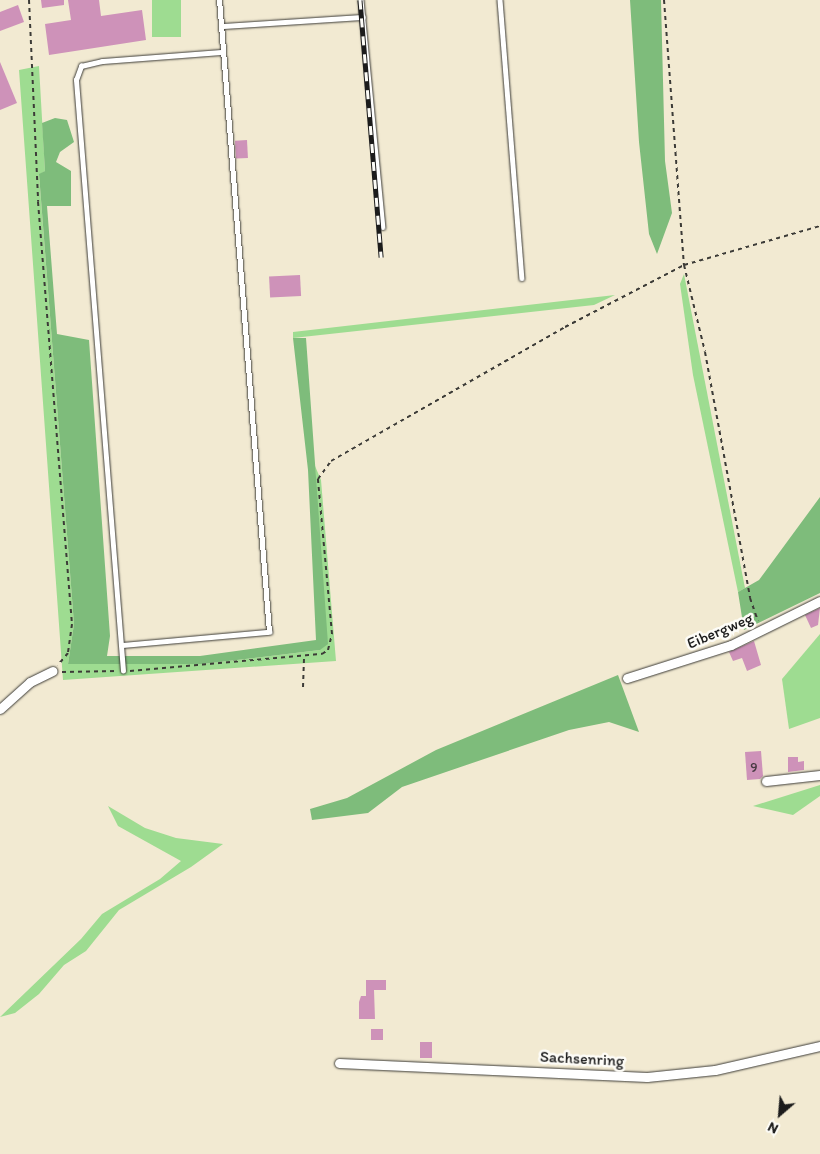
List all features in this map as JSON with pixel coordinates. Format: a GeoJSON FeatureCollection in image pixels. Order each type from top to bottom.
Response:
{"type":"FeatureCollection","features":[{"type":"Feature","properties":{"kind":"street","name":"Eibergweg"},"geometry":{"type":"LineString","coordinates":[[627,678],[679,664],[761,630],[820,601]]}},
{"type":"Feature","properties":{"kind":"street"},"geometry":{"type":"LineString","coordinates":[[0,709],[30,682],[53,671]]}},
{"type":"Feature","properties":{"kind":"street"},"geometry":{"type":"LineString","coordinates":[[766,781],[820,775]]}},
{"type":"Feature","properties":{"kind":"street","name":"Sachsenring"},"geometry":{"type":"LineString","coordinates":[[339,1063],[647,1078],[714,1070],[820,1046]]}},
{"type":"Feature","properties":{"kind":"lane"},"geometry":{"type":"LineString","coordinates":[[122,645],[269,632],[222,52],[220,0]]}},
{"type":"Feature","properties":{"kind":"lane"},"geometry":{"type":"LineString","coordinates":[[362,0],[382,227]]}},
{"type":"Feature","properties":{"kind":"lane"},"geometry":{"type":"LineString","coordinates":[[500,0],[522,278]]}},
{"type":"Feature","properties":{"kind":"lane"},"geometry":{"type":"LineString","coordinates":[[222,26],[363,17]]}},
{"type":"Feature","properties":{"kind":"lane"},"geometry":{"type":"LineString","coordinates":[[123,671],[76,80],[81,66],[102,61],[222,52]]}},
{"type":"Feature","properties":{"kind":"path"},"geometry":{"type":"LineString","coordinates":[[29,0],[38,202],[72,624],[68,652],[53,671]]}},
{"type":"Feature","properties":{"kind":"path"},"geometry":{"type":"LineString","coordinates":[[664,0],[684,265],[705,352],[750,598],[761,630]]}},
{"type":"Feature","properties":{"kind":"path"},"geometry":{"type":"LineString","coordinates":[[53,671],[86,674],[304,658],[322,654],[331,643],[318,479],[323,468],[457,387],[684,265],[820,226]]}},
{"type":"Feature","properties":{"kind":"path"},"geometry":{"type":"LineString","coordinates":[[303,687],[304,658]]}},
{"type":"Feature","properties":{"kind":"green space"},"geometry":{"type":"Polygon","coordinates":[[[152,0],[181,0],[181,37],[152,37],[152,0]]]}},
{"type":"Feature","properties":{"kind":"green space"},"geometry":{"type":"Polygon","coordinates":[[[630,0],[661,0],[665,161],[672,213],[657,254],[649,234],[639,142],[630,0]]]}},
{"type":"Feature","properties":{"kind":"green space"},"geometry":{"type":"Polygon","coordinates":[[[39,66],[45,171],[39,175],[74,624],[68,664],[203,664],[320,650],[315,466],[321,480],[336,661],[63,680],[19,70],[39,66]]]}},
{"type":"Feature","properties":{"kind":"green space"},"geometry":{"type":"Polygon","coordinates":[[[55,118],[67,120],[74,142],[60,152],[56,162],[71,171],[71,206],[47,206],[57,334],[89,340],[110,636],[107,656],[200,656],[316,640],[308,470],[293,338],[306,338],[328,644],[320,650],[203,664],[68,664],[74,624],[39,174],[45,171],[42,123],[55,118]]]}},
{"type":"Feature","properties":{"kind":"green space"},"geometry":{"type":"Polygon","coordinates":[[[684,274],[745,588],[738,592],[693,375],[680,284],[684,274]]]}},
{"type":"Feature","properties":{"kind":"green space"},"geometry":{"type":"Polygon","coordinates":[[[615,295],[594,305],[293,338],[293,332],[615,295]]]}},
{"type":"Feature","properties":{"kind":"green space"},"geometry":{"type":"Polygon","coordinates":[[[820,497],[820,593],[744,630],[738,592],[759,580],[820,497]]]}},
{"type":"Feature","properties":{"kind":"green space"},"geometry":{"type":"Polygon","coordinates":[[[820,634],[820,718],[789,729],[782,679],[820,634]]]}},
{"type":"Feature","properties":{"kind":"green space"},"geometry":{"type":"Polygon","coordinates":[[[618,675],[639,732],[609,722],[569,730],[402,787],[368,813],[312,820],[310,809],[347,798],[436,750],[618,675]]]}},
{"type":"Feature","properties":{"kind":"green space"},"geometry":{"type":"Polygon","coordinates":[[[820,785],[820,796],[793,815],[753,806],[820,785]]]}},
{"type":"Feature","properties":{"kind":"green space"},"geometry":{"type":"Polygon","coordinates":[[[108,806],[145,828],[176,838],[223,844],[191,867],[119,910],[86,951],[64,965],[39,994],[15,1013],[0,1017],[81,939],[102,914],[160,879],[181,861],[118,826],[108,806]]]}},
{"type":"Feature","properties":{"kind":"building"},"geometry":{"type":"Polygon","coordinates":[[[41,0],[64,0],[64,5],[42,8],[41,0]]]}},
{"type":"Feature","properties":{"kind":"building"},"geometry":{"type":"Polygon","coordinates":[[[68,0],[99,0],[101,16],[142,10],[146,40],[49,55],[45,24],[71,20],[68,0]]]}},
{"type":"Feature","properties":{"kind":"building"},"geometry":{"type":"Polygon","coordinates":[[[18,5],[24,22],[0,31],[0,12],[18,5]]]}},
{"type":"Feature","properties":{"kind":"building"},"geometry":{"type":"Polygon","coordinates":[[[0,62],[17,103],[0,110],[0,62]]]}},
{"type":"Feature","properties":{"kind":"building"},"geometry":{"type":"Polygon","coordinates":[[[247,140],[248,158],[236,159],[235,141],[247,140]]]}},
{"type":"Feature","properties":{"kind":"building"},"geometry":{"type":"Polygon","coordinates":[[[300,275],[301,296],[270,298],[269,277],[300,275]]]}},
{"type":"Feature","properties":{"kind":"building"},"geometry":{"type":"Polygon","coordinates":[[[820,608],[818,625],[811,628],[805,615],[820,608]]]}},
{"type":"Feature","properties":{"kind":"building"},"geometry":{"type":"Polygon","coordinates":[[[754,641],[761,665],[747,671],[742,658],[733,661],[729,652],[754,641]]]}},
{"type":"Feature","properties":{"kind":"building"},"geometry":{"type":"Polygon","coordinates":[[[761,751],[763,776],[760,779],[747,780],[745,752],[761,751]]]}},
{"type":"Feature","properties":{"kind":"building"},"geometry":{"type":"Polygon","coordinates":[[[788,757],[798,757],[798,762],[804,761],[804,770],[788,772],[788,757]]]}},
{"type":"Feature","properties":{"kind":"building"},"geometry":{"type":"Polygon","coordinates":[[[366,980],[386,980],[386,990],[374,990],[375,1019],[359,1019],[359,1002],[361,996],[366,996],[366,980]]]}},
{"type":"Feature","properties":{"kind":"building"},"geometry":{"type":"Polygon","coordinates":[[[371,1029],[383,1029],[383,1040],[371,1040],[371,1029]]]}},
{"type":"Feature","properties":{"kind":"building"},"geometry":{"type":"Polygon","coordinates":[[[420,1042],[432,1042],[432,1058],[420,1058],[420,1042]]]}},
{"type":"Feature","properties":{"kind":"railway"},"geometry":{"type":"LineString","coordinates":[[360,0],[381,257]]}}]}
